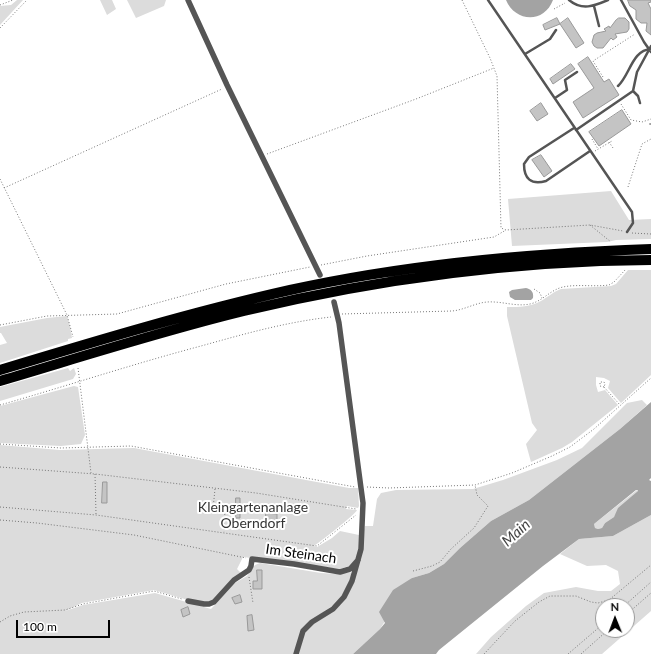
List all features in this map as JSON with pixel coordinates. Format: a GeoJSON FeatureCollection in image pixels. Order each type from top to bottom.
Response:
{"type":"FeatureCollection","features":[{"type":"Feature","properties":{"kind":"highway"},"geometry":{"type":"LineString","coordinates":[[0,370],[197,313],[333,282],[453,263],[540,254],[651,249]]}},
{"type":"Feature","properties":{"kind":"highway"},"geometry":{"type":"LineString","coordinates":[[0,381],[155,335],[244,311],[343,290],[434,276],[543,264],[610,251],[651,260]]}},
{"type":"Feature","properties":{"kind":"street"},"geometry":{"type":"LineString","coordinates":[[188,0],[227,85],[320,275]]}},
{"type":"Feature","properties":{"kind":"street"},"geometry":{"type":"LineString","coordinates":[[334,302],[361,487],[361,550],[359,560]]}},
{"type":"Feature","properties":{"kind":"street","name":"Im Steinach"},"geometry":{"type":"LineString","coordinates":[[188,601],[204,604],[214,602],[234,580],[249,570],[252,559],[340,572],[350,568],[359,560]]}},
{"type":"Feature","properties":{"kind":"street","name":"Im Steinach"},"geometry":{"type":"LineString","coordinates":[[296,654],[302,631],[312,622],[333,609],[344,597],[352,581],[359,560]]}},
{"type":"Feature","properties":{"kind":"lane"},"geometry":{"type":"LineString","coordinates":[[488,0],[632,212],[633,223],[628,232]]}},
{"type":"Feature","properties":{"kind":"lane"},"geometry":{"type":"LineString","coordinates":[[569,0],[583,7],[594,6],[608,0]]}},
{"type":"Feature","properties":{"kind":"lane"},"geometry":{"type":"LineString","coordinates":[[621,0],[638,32],[651,52]]}},
{"type":"Feature","properties":{"kind":"lane"},"geometry":{"type":"LineString","coordinates":[[594,6],[599,26]]}},
{"type":"Feature","properties":{"kind":"lane"},"geometry":{"type":"LineString","coordinates":[[526,54],[550,39],[556,30]]}},
{"type":"Feature","properties":{"kind":"lane"},"geometry":{"type":"LineString","coordinates":[[590,151],[546,181],[538,183],[533,182],[527,178],[524,170],[524,164],[529,157],[633,91],[637,72],[651,46]]}},
{"type":"Feature","properties":{"kind":"lane"},"geometry":{"type":"LineString","coordinates":[[618,86],[624,81],[632,62],[639,54],[650,49]]}},
{"type":"Feature","properties":{"kind":"lane"},"geometry":{"type":"LineString","coordinates":[[555,98],[568,90],[565,80],[577,72]]}},
{"type":"Feature","properties":{"kind":"lane"},"geometry":{"type":"LineString","coordinates":[[633,91],[638,96],[640,103]]}},
{"type":"Feature","properties":{"kind":"path"},"geometry":{"type":"LineString","coordinates":[[0,4],[13,0]]}},
{"type":"Feature","properties":{"kind":"path"},"geometry":{"type":"LineString","coordinates":[[0,28],[27,0]]}},
{"type":"Feature","properties":{"kind":"path"},"geometry":{"type":"LineString","coordinates":[[462,0],[495,68],[501,192],[500,226],[506,230]]}},
{"type":"Feature","properties":{"kind":"path"},"geometry":{"type":"LineString","coordinates":[[554,9],[569,0]]}},
{"type":"Feature","properties":{"kind":"path"},"geometry":{"type":"LineString","coordinates":[[603,77],[593,62],[638,32]]}},
{"type":"Feature","properties":{"kind":"path"},"geometry":{"type":"LineString","coordinates":[[262,156],[495,68]]}},
{"type":"Feature","properties":{"kind":"path"},"geometry":{"type":"LineString","coordinates":[[4,188],[167,115],[222,89],[227,85]]}},
{"type":"Feature","properties":{"kind":"path"},"geometry":{"type":"LineString","coordinates":[[618,100],[631,120],[642,122],[651,119]]}},
{"type":"Feature","properties":{"kind":"path"},"geometry":{"type":"LineString","coordinates":[[592,139],[599,149]]}},
{"type":"Feature","properties":{"kind":"path"},"geometry":{"type":"LineString","coordinates":[[628,187],[642,144],[651,139]]}},
{"type":"Feature","properties":{"kind":"path"},"geometry":{"type":"LineString","coordinates":[[592,154],[612,141]]}},
{"type":"Feature","properties":{"kind":"path"},"geometry":{"type":"LineString","coordinates":[[609,142],[613,148]]}},
{"type":"Feature","properties":{"kind":"path"},"geometry":{"type":"LineString","coordinates":[[0,179],[68,315],[73,336]]}},
{"type":"Feature","properties":{"kind":"path"},"geometry":{"type":"LineString","coordinates":[[590,225],[600,234],[610,251]]}},
{"type":"Feature","properties":{"kind":"path"},"geometry":{"type":"LineString","coordinates":[[0,325],[47,316],[118,314],[226,284],[367,256],[494,237],[506,230],[590,225],[628,232],[651,234]]}},
{"type":"Feature","properties":{"kind":"path"},"geometry":{"type":"LineString","coordinates":[[0,405],[132,365],[288,323],[337,315],[400,311],[452,311],[485,302],[522,305],[532,304],[542,299],[550,292],[564,287],[609,285],[619,278],[629,266]]}},
{"type":"Feature","properties":{"kind":"path"},"geometry":{"type":"LineString","coordinates":[[534,289],[540,292],[542,299]]}},
{"type":"Feature","properties":{"kind":"path"},"geometry":{"type":"LineString","coordinates":[[78,368],[91,474]]}},
{"type":"Feature","properties":{"kind":"path"},"geometry":{"type":"LineString","coordinates":[[0,444],[61,448],[131,446],[361,487],[389,488],[475,485],[512,473],[560,453],[594,429],[651,378]]}},
{"type":"Feature","properties":{"kind":"path"},"geometry":{"type":"LineString","coordinates":[[604,387],[621,406]]}},
{"type":"Feature","properties":{"kind":"path"},"geometry":{"type":"LineString","coordinates":[[0,467],[95,474],[215,488],[362,510]]}},
{"type":"Feature","properties":{"kind":"path"},"geometry":{"type":"LineString","coordinates":[[95,474],[96,515]]}},
{"type":"Feature","properties":{"kind":"path"},"geometry":{"type":"LineString","coordinates":[[413,571],[432,566],[440,562],[451,549],[474,528],[488,506],[477,495],[475,485]]}},
{"type":"Feature","properties":{"kind":"path"},"geometry":{"type":"LineString","coordinates":[[215,488],[214,509],[225,510],[224,532]]}},
{"type":"Feature","properties":{"kind":"path"},"geometry":{"type":"LineString","coordinates":[[0,507],[96,515],[317,546],[362,510]]}},
{"type":"Feature","properties":{"kind":"path"},"geometry":{"type":"LineString","coordinates":[[0,520],[134,535],[252,559]]}},
{"type":"Feature","properties":{"kind":"path"},"geometry":{"type":"LineString","coordinates":[[484,654],[515,622],[539,602],[550,596],[576,596],[598,603],[609,600],[651,565]]}},
{"type":"Feature","properties":{"kind":"path"},"geometry":{"type":"LineString","coordinates":[[249,570],[253,603]]}},
{"type":"Feature","properties":{"kind":"path"},"geometry":{"type":"LineString","coordinates":[[633,598],[651,582]]}},
{"type":"Feature","properties":{"kind":"path"},"geometry":{"type":"LineString","coordinates":[[0,622],[10,616],[24,612],[65,610],[83,604],[154,591],[188,601]]}},
{"type":"Feature","properties":{"kind":"path"},"geometry":{"type":"LineString","coordinates":[[635,607],[651,593]]}},
{"type":"Feature","properties":{"kind":"path"},"geometry":{"type":"LineString","coordinates":[[568,654],[595,631]]}},
{"type":"Feature","properties":{"kind":"path"},"geometry":{"type":"LineString","coordinates":[[580,654],[599,638]]}},
{"type":"Feature","properties":{"kind":"green space"},"geometry":{"type":"Polygon","coordinates":[[[17,0],[23,0],[0,25],[0,6],[11,5],[17,0]]]}},
{"type":"Feature","properties":{"kind":"green space"},"geometry":{"type":"Polygon","coordinates":[[[100,0],[112,0],[116,9],[107,15],[100,0]]]}},
{"type":"Feature","properties":{"kind":"green space"},"geometry":{"type":"Polygon","coordinates":[[[127,0],[166,0],[164,6],[136,18],[127,0]]]}},
{"type":"Feature","properties":{"kind":"green space"},"geometry":{"type":"Polygon","coordinates":[[[611,191],[629,220],[651,219],[651,239],[512,246],[508,199],[611,191]]]}},
{"type":"Feature","properties":{"kind":"green space"},"geometry":{"type":"Polygon","coordinates":[[[628,270],[651,270],[651,375],[621,403],[608,388],[610,381],[604,378],[596,377],[598,392],[605,390],[618,405],[572,442],[531,462],[526,444],[537,430],[532,423],[507,316],[507,307],[529,306],[541,301],[561,289],[611,286],[616,284],[628,270]]]}},
{"type":"Feature","properties":{"kind":"green space"},"geometry":{"type":"Polygon","coordinates":[[[67,316],[72,338],[68,339],[68,341],[0,363],[0,345],[7,343],[0,333],[0,327],[47,318],[67,316]]]}},
{"type":"Feature","properties":{"kind":"green space"},"geometry":{"type":"Polygon","coordinates":[[[68,368],[70,371],[74,368],[76,374],[73,379],[0,401],[0,387],[68,368]]]}},
{"type":"Feature","properties":{"kind":"green space"},"geometry":{"type":"Polygon","coordinates":[[[74,386],[78,387],[85,435],[81,444],[61,446],[0,443],[0,406],[74,386]]]}},
{"type":"Feature","properties":{"kind":"green space"},"geometry":{"type":"Polygon","coordinates":[[[642,400],[647,405],[620,429],[529,500],[491,521],[444,564],[429,573],[412,578],[380,629],[353,654],[296,654],[303,631],[333,609],[348,590],[365,526],[373,526],[377,499],[381,493],[396,490],[473,489],[503,480],[557,460],[582,448],[627,403],[642,400]]]}},
{"type":"Feature","properties":{"kind":"green space","name":"Kleingartenanlage Oberndorf"},"geometry":{"type":"Polygon","coordinates":[[[0,445],[60,450],[134,448],[349,488],[358,488],[358,508],[347,506],[346,509],[357,510],[355,513],[314,546],[317,547],[340,531],[359,535],[361,537],[357,560],[349,566],[340,569],[243,557],[237,569],[243,575],[209,604],[188,600],[154,590],[82,603],[65,611],[83,605],[155,593],[211,609],[235,583],[247,576],[255,565],[260,563],[321,573],[337,574],[350,572],[353,575],[339,601],[311,621],[294,654],[0,654],[0,445]]]}},
{"type":"Feature","properties":{"kind":"green space"},"geometry":{"type":"Polygon","coordinates":[[[637,490],[638,491],[614,517],[605,523],[602,528],[595,528],[594,524],[637,490]]]}},
{"type":"Feature","properties":{"kind":"green space"},"geometry":{"type":"Polygon","coordinates":[[[651,515],[651,611],[635,625],[635,598],[595,598],[595,638],[620,638],[602,654],[476,654],[491,637],[526,606],[544,593],[576,587],[598,591],[611,591],[620,584],[618,571],[606,565],[587,566],[560,554],[579,539],[613,536],[651,515]]]}},
{"type":"Feature","properties":{"kind":"water"},"geometry":{"type":"Polygon","coordinates":[[[506,0],[553,0],[549,8],[543,13],[530,17],[522,16],[516,13],[506,0]]]}},
{"type":"Feature","properties":{"kind":"water"},"geometry":{"type":"Polygon","coordinates":[[[526,288],[533,292],[533,298],[531,300],[515,300],[510,297],[509,292],[512,290],[526,288]]]}},
{"type":"Feature","properties":{"kind":"water","name":"Main"},"geometry":{"type":"Polygon","coordinates":[[[651,402],[651,478],[649,480],[651,481],[651,515],[613,536],[579,539],[543,566],[436,654],[353,654],[385,623],[379,612],[393,590],[412,578],[429,573],[444,564],[491,521],[529,500],[620,429],[651,402]],[[636,490],[594,524],[595,528],[602,528],[605,523],[614,517],[618,508],[638,490],[636,490]]]}},
{"type":"Feature","properties":{"kind":"building"},"geometry":{"type":"Polygon","coordinates":[[[628,0],[651,0],[651,2],[648,3],[651,9],[651,35],[646,31],[647,23],[641,23],[636,19],[636,10],[630,6],[628,0]]]}},
{"type":"Feature","properties":{"kind":"building"},"geometry":{"type":"Polygon","coordinates":[[[557,18],[560,24],[545,30],[543,25],[557,18]]]}},
{"type":"Feature","properties":{"kind":"building"},"geometry":{"type":"Polygon","coordinates":[[[568,18],[584,43],[576,48],[560,24],[568,18]]]}},
{"type":"Feature","properties":{"kind":"building"},"geometry":{"type":"Polygon","coordinates":[[[619,18],[625,18],[629,22],[629,29],[627,32],[615,34],[617,37],[613,40],[611,38],[603,48],[597,48],[594,46],[592,42],[594,35],[606,31],[604,29],[609,26],[610,28],[619,18]]]}},
{"type":"Feature","properties":{"kind":"building"},"geometry":{"type":"Polygon","coordinates":[[[588,57],[604,82],[609,79],[619,95],[583,118],[573,102],[594,88],[578,64],[588,57]]]}},
{"type":"Feature","properties":{"kind":"building"},"geometry":{"type":"Polygon","coordinates":[[[571,64],[575,69],[553,84],[550,79],[571,64]]]}},
{"type":"Feature","properties":{"kind":"building"},"geometry":{"type":"Polygon","coordinates":[[[541,103],[548,114],[537,121],[530,111],[541,103]]]}},
{"type":"Feature","properties":{"kind":"building"},"geometry":{"type":"Polygon","coordinates":[[[622,110],[631,124],[599,146],[589,132],[622,110]]]}},
{"type":"Feature","properties":{"kind":"building"},"geometry":{"type":"Polygon","coordinates":[[[541,155],[552,171],[544,177],[532,160],[541,155]]]}},
{"type":"Feature","properties":{"kind":"building"},"geometry":{"type":"Polygon","coordinates":[[[103,482],[107,482],[107,503],[102,503],[103,482]]]}},
{"type":"Feature","properties":{"kind":"building"},"geometry":{"type":"Polygon","coordinates":[[[236,498],[240,498],[240,518],[236,518],[236,498]]]}},
{"type":"Feature","properties":{"kind":"building"},"geometry":{"type":"Polygon","coordinates":[[[266,513],[277,514],[277,524],[272,524],[272,521],[266,521],[266,513]]]}},
{"type":"Feature","properties":{"kind":"building"},"geometry":{"type":"Polygon","coordinates":[[[257,570],[262,570],[262,589],[253,589],[253,581],[257,581],[257,570]]]}},
{"type":"Feature","properties":{"kind":"building"},"geometry":{"type":"Polygon","coordinates":[[[240,595],[242,602],[235,604],[232,598],[240,595]]]}},
{"type":"Feature","properties":{"kind":"building"},"geometry":{"type":"Polygon","coordinates":[[[188,607],[190,614],[183,617],[181,610],[188,607]]]}},
{"type":"Feature","properties":{"kind":"building"},"geometry":{"type":"Polygon","coordinates":[[[252,615],[254,630],[248,631],[247,616],[252,615]]]}}]}
